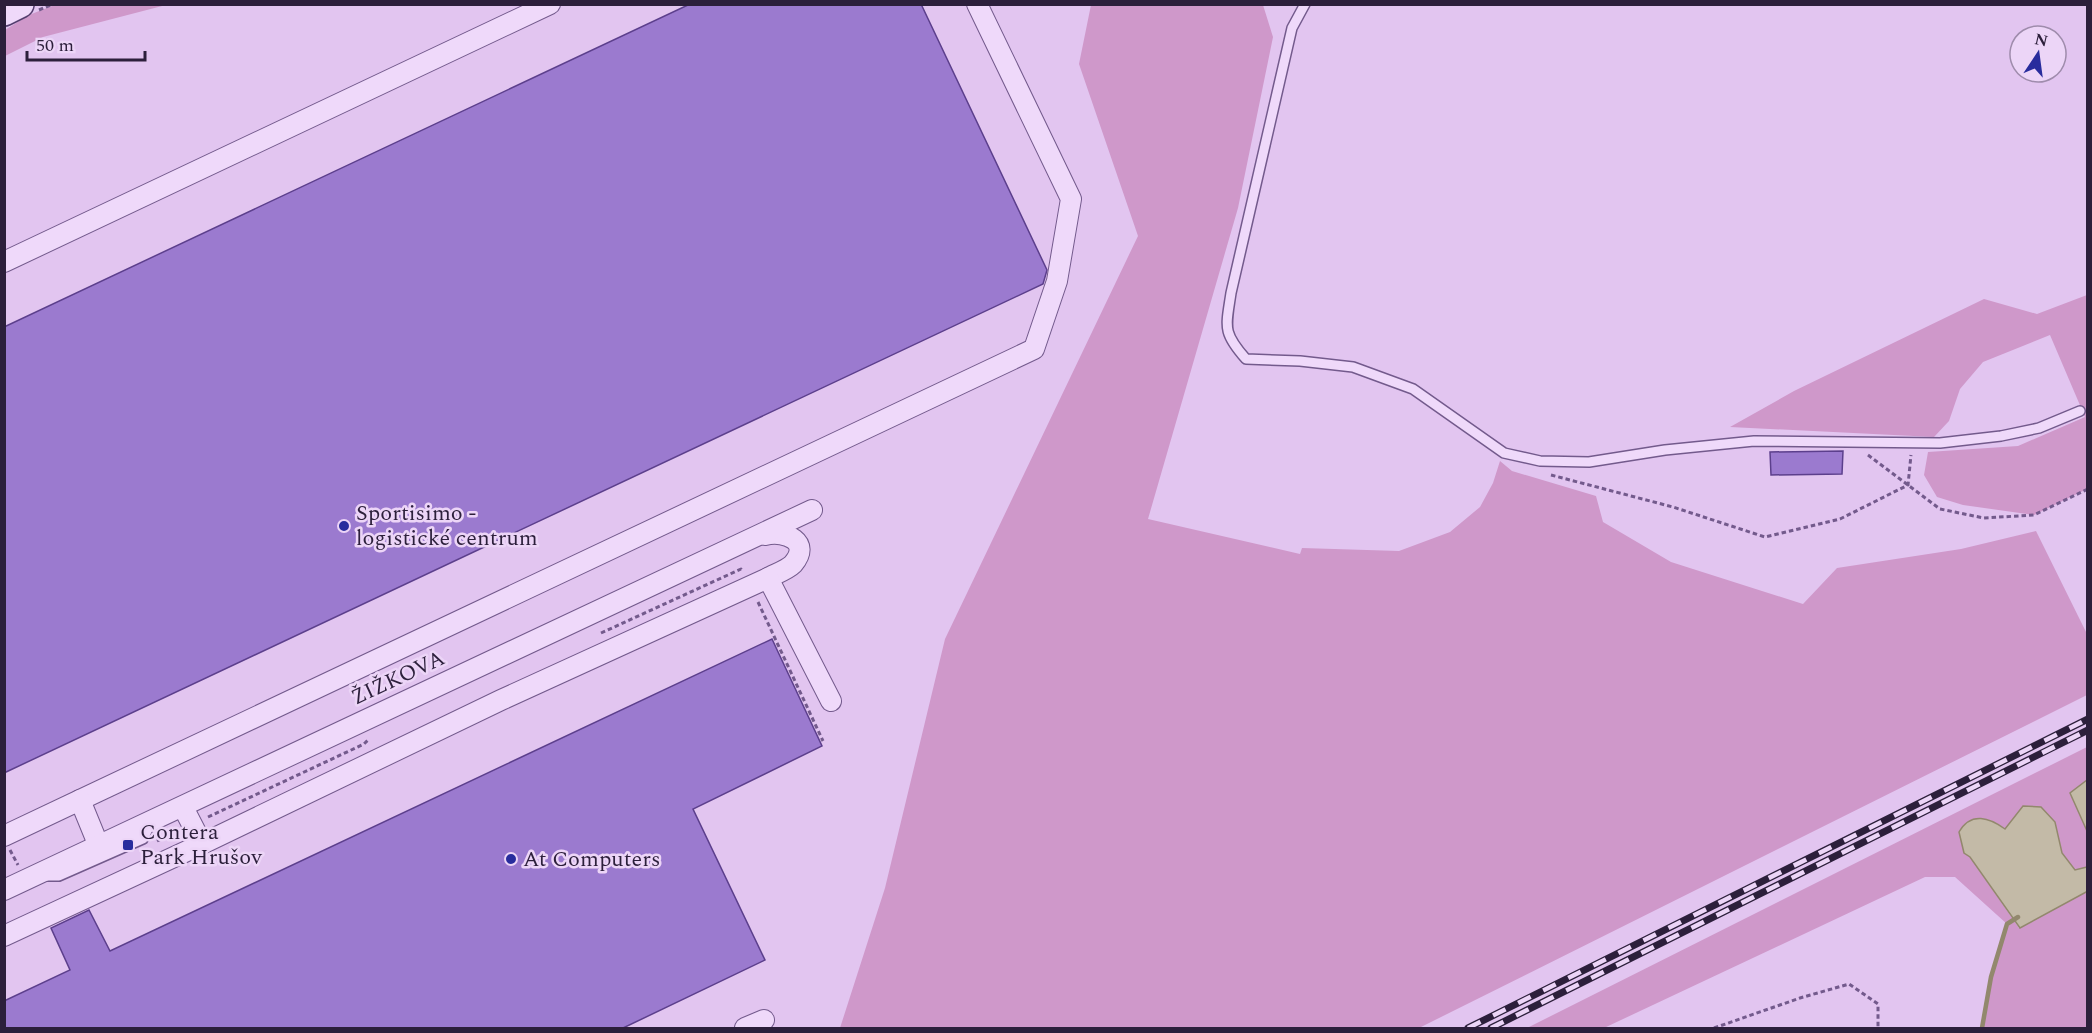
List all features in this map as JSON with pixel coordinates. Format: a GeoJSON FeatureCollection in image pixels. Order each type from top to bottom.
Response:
{"type":"FeatureCollection","features":[{"type":"Feature","properties":{"kind":"main road"},"geometry":{"type":"LineString","coordinates":[[4,12],[20,4]]}},
{"type":"Feature","properties":{"kind":"street"},"geometry":{"type":"LineString","coordinates":[[4,262],[550,4]]}},
{"type":"Feature","properties":{"kind":"street"},"geometry":{"type":"LineString","coordinates":[[4,836],[1034,349],[1057,281],[1071,199],[977,4]]}},
{"type":"Feature","properties":{"kind":"street","name":"ŽIŽKOVA"},"geometry":{"type":"LineString","coordinates":[[4,890],[812,510]]}},
{"type":"Feature","properties":{"kind":"street"},"geometry":{"type":"LineString","coordinates":[[4,936],[491,705],[759,582],[795,562],[798,551],[796,541],[782,532],[745,540]]}},
{"type":"Feature","properties":{"kind":"street"},"geometry":{"type":"LineString","coordinates":[[759,582],[831,701]]}},
{"type":"Feature","properties":{"kind":"street"},"geometry":{"type":"LineString","coordinates":[[80,800],[98,844]]}},
{"type":"Feature","properties":{"kind":"street"},"geometry":{"type":"LineString","coordinates":[[183,807],[202,844]]}},
{"type":"Feature","properties":{"kind":"street"},"geometry":{"type":"LineString","coordinates":[[745,1029],[764,1020]]}},
{"type":"Feature","properties":{"kind":"lane"},"geometry":{"type":"LineString","coordinates":[[1305,4],[1292,28],[1231,293],[1227,321],[1229,340],[1246,358],[1353,367],[1413,389],[1503,453],[1540,461],[1589,462],[1665,450],[1754,441],[1847,440],[1940,443],[2001,436],[2039,428],[2080,411]]}},
{"type":"Feature","properties":{"kind":"lane"},"geometry":{"type":"LineString","coordinates":[[33,875],[59,876],[144,839],[152,821]]}},
{"type":"Feature","properties":{"kind":"path"},"geometry":{"type":"LineString","coordinates":[[1847,440],[1940,509],[1984,519],[2034,515],[2088,489]]}},
{"type":"Feature","properties":{"kind":"path"},"geometry":{"type":"LineString","coordinates":[[1908,485],[1912,441]]}},
{"type":"Feature","properties":{"kind":"path"},"geometry":{"type":"LineString","coordinates":[[1546,474],[1673,507],[1766,537],[1840,519],[1908,485]]}},
{"type":"Feature","properties":{"kind":"path"},"geometry":{"type":"LineString","coordinates":[[759,582],[823,741]]}},
{"type":"Feature","properties":{"kind":"path"},"geometry":{"type":"LineString","coordinates":[[1714,1029],[1800,998],[1849,984],[1878,1004],[1878,1029]]}},
{"type":"Feature","properties":{"kind":"shaded area"},"geometry":{"type":"Polygon","coordinates":[[[57,4],[166,5],[43,37],[5,56],[5,30],[29,15],[57,4]]]}},
{"type":"Feature","properties":{"kind":"shaded area"},"geometry":{"type":"Polygon","coordinates":[[[1091,5],[1263,5],[1273,37],[1238,208],[1148,519],[1300,554],[1302,548],[1399,551],[1450,532],[1480,507],[1493,483],[1500,461],[1512,471],[1596,496],[1603,522],[1671,562],[1803,604],[1837,568],[1961,549],[2036,531],[2087,634],[2087,695],[1419,1028],[840,1028],[885,888],[945,639],[1138,236],[1079,64],[1091,5]]]}},
{"type":"Feature","properties":{"kind":"shaded area"},"geometry":{"type":"Polygon","coordinates":[[[2087,295],[2087,489],[2034,515],[1963,505],[1937,497],[1924,475],[1928,452],[2018,446],[2085,417],[2050,335],[1983,362],[1960,389],[1949,421],[1934,437],[1730,427],[1794,391],[1984,299],[2037,314],[2087,295]]]}},
{"type":"Feature","properties":{"kind":"shaded area"},"geometry":{"type":"Polygon","coordinates":[[[2087,747],[2087,780],[2070,793],[2087,831],[2087,867],[2075,870],[2062,853],[2055,822],[2005,829],[1987,819],[1972,821],[1967,824],[1964,853],[1970,857],[2019,928],[2087,891],[2087,1028],[1982,1028],[1991,977],[2007,924],[1955,877],[1925,877],[1604,1028],[1527,1028],[2087,747]]]}},
{"type":"Feature","properties":{"kind":"shaded area"},"geometry":{"type":"Polygon","coordinates":[[[2087,780],[2087,831],[2070,793],[2087,780]]]}},
{"type":"Feature","properties":{"kind":"shaded area"},"geometry":{"type":"Polygon","coordinates":[[[2023,806],[2041,807],[2055,822],[2062,853],[2075,870],[2087,867],[2088,891],[2020,928],[1970,857],[1964,853],[1959,832],[1969,821],[1981,818],[2005,829],[2023,806]]]}},
{"type":"Feature","properties":{"kind":"building"},"geometry":{"type":"Polygon","coordinates":[[[690,4],[921,4],[1047,270],[1043,284],[4,773],[4,327],[690,4]]]}},
{"type":"Feature","properties":{"kind":"building"},"geometry":{"type":"Polygon","coordinates":[[[1843,451],[1842,474],[1771,475],[1770,452],[1843,451]]]}},
{"type":"Feature","properties":{"kind":"building","name":"At Computers"},"geometry":{"type":"Polygon","coordinates":[[[772,639],[822,746],[693,809],[765,960],[621,1029],[4,1029],[4,1001],[70,970],[51,928],[89,910],[110,951],[772,639]]]}},
{"type":"Feature","properties":{"kind":"waterway"},"geometry":{"type":"LineString","coordinates":[[1982,1028],[1991,977],[2007,924],[2018,917]]}},
{"type":"Feature","properties":{"kind":"railway"},"geometry":{"type":"LineString","coordinates":[[1468,1028],[2088,719]]}},
{"type":"Feature","properties":{"kind":"railway"},"geometry":{"type":"LineString","coordinates":[[1491,1028],[2088,730]]}},
{"type":"Feature","properties":{"kind":"place","name":"Sportisimo - logistické centrum"},"geometry":{"type":"Point","coordinates":[344,526]}},
{"type":"Feature","properties":{"kind":"place","name":"Contera Park Hrušov"},"geometry":{"type":"Point","coordinates":[128,845]}},
{"type":"Feature","properties":{"kind":"place","name":"At Computers"},"geometry":{"type":"Point","coordinates":[511,859]}}]}
